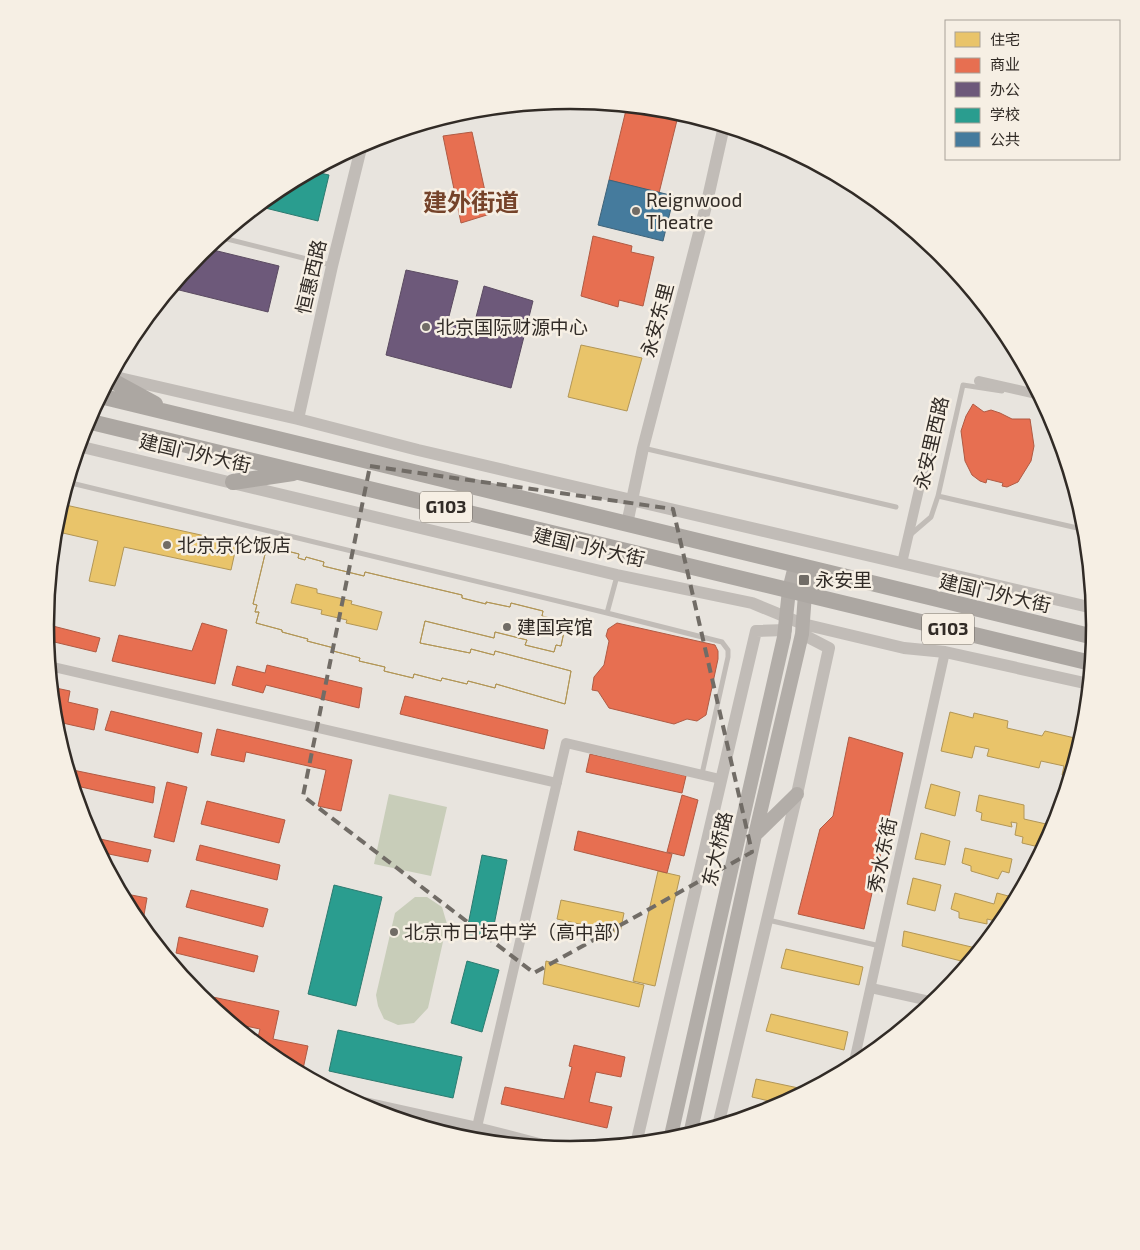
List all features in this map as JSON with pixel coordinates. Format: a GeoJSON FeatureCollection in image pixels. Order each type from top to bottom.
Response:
{"type":"FeatureCollection","features":[{"type":"Feature","properties":{"kind":"highway"},"geometry":{"type":"LineString","coordinates":[[116,380],[177,415]]}},
{"type":"Feature","properties":{"kind":"highway","name":"建国门外大街"},"geometry":{"type":"LineString","coordinates":[[107,398],[811,570],[1086,635]]}},
{"type":"Feature","properties":{"kind":"highway","name":"建国门外大街"},"geometry":{"type":"LineString","coordinates":[[95,423],[1085,661]]}},
{"type":"Feature","properties":{"kind":"highway"},"geometry":{"type":"LineString","coordinates":[[233,482],[301,472]]}},
{"type":"Feature","properties":{"kind":"main road","name":"东大桥路"},"geometry":{"type":"LineString","coordinates":[[672,1131],[786,624],[789,590],[795,566]]}},
{"type":"Feature","properties":{"kind":"main road","name":"东大桥路"},"geometry":{"type":"LineString","coordinates":[[692,1127],[802,629],[805,594],[811,570]]}},
{"type":"Feature","properties":{"kind":"main road"},"geometry":{"type":"LineString","coordinates":[[755,835],[797,794]]}},
{"type":"Feature","properties":{"kind":"street","name":"永安东里"},"geometry":{"type":"LineString","coordinates":[[627,524],[643,448],[707,202],[723,132]]}},
{"type":"Feature","properties":{"kind":"street","name":"恒惠西路"},"geometry":{"type":"LineString","coordinates":[[298,419],[360,154]]}},
{"type":"Feature","properties":{"kind":"street","name":"建国门外大街"},"geometry":{"type":"LineString","coordinates":[[117,379],[298,419],[418,450],[1085,606]]}},
{"type":"Feature","properties":{"kind":"street"},"geometry":{"type":"LineString","coordinates":[[979,381],[1031,393]]}},
{"type":"Feature","properties":{"kind":"street","name":"永安里西路"},"geometry":{"type":"LineString","coordinates":[[902,563],[939,403]]}},
{"type":"Feature","properties":{"kind":"street","name":"建国门外大街"},"geometry":{"type":"LineString","coordinates":[[85,448],[617,575],[752,603],[786,624],[802,629],[904,648],[945,652],[1083,683]]}},
{"type":"Feature","properties":{"kind":"street"},"geometry":{"type":"LineString","coordinates":[[638,1137],[756,631],[786,624]]}},
{"type":"Feature","properties":{"kind":"street"},"geometry":{"type":"LineString","coordinates":[[720,1119],[797,794],[829,648],[802,629]]}},
{"type":"Feature","properties":{"kind":"street","name":"秀水东街"},"geometry":{"type":"LineString","coordinates":[[856,1055],[945,652]]}},
{"type":"Feature","properties":{"kind":"street"},"geometry":{"type":"LineString","coordinates":[[56,668],[557,783]]}},
{"type":"Feature","properties":{"kind":"street"},"geometry":{"type":"LineString","coordinates":[[477,1127],[566,743],[720,779]]}},
{"type":"Feature","properties":{"kind":"street"},"geometry":{"type":"LineString","coordinates":[[871,988],[924,1000]]}},
{"type":"Feature","properties":{"kind":"street"},"geometry":{"type":"LineString","coordinates":[[383,1106],[523,1139]]}},
{"type":"Feature","properties":{"kind":"lane"},"geometry":{"type":"LineString","coordinates":[[227,240],[332,266]]}},
{"type":"Feature","properties":{"kind":"lane","name":"永安里西路"},"geometry":{"type":"LineString","coordinates":[[907,537],[931,516],[938,496],[963,384],[1031,394]]}},
{"type":"Feature","properties":{"kind":"lane"},"geometry":{"type":"LineString","coordinates":[[643,448],[896,507]]}},
{"type":"Feature","properties":{"kind":"lane"},"geometry":{"type":"LineString","coordinates":[[73,484],[722,642],[728,650],[728,657],[701,775]]}},
{"type":"Feature","properties":{"kind":"lane"},"geometry":{"type":"LineString","coordinates":[[938,496],[1077,528]]}},
{"type":"Feature","properties":{"kind":"lane"},"geometry":{"type":"LineString","coordinates":[[607,613],[617,575]]}},
{"type":"Feature","properties":{"kind":"lane"},"geometry":{"type":"LineString","coordinates":[[767,920],[880,946]]}},
{"type":"Feature","properties":{"kind":"highlighted area"},"geometry":{"type":"Polygon","coordinates":[[[370,466],[673,509],[752,852],[534,973],[303,796],[370,466]]]}},
{"type":"Feature","properties":{"kind":"green space"},"geometry":{"type":"Polygon","coordinates":[[[389,794],[447,807],[431,876],[374,864],[389,794]]]}},
{"type":"Feature","properties":{"kind":"green space"},"geometry":{"type":"Polygon","coordinates":[[[415,897],[427,897],[442,907],[447,924],[428,1008],[414,1023],[398,1025],[384,1019],[378,1006],[376,995],[395,913],[415,897]]]}},
{"type":"Feature","properties":{"kind":"building: 住宅"},"geometry":{"type":"Polygon","coordinates":[[[581,345],[642,358],[627,411],[568,397],[581,345]]]}},
{"type":"Feature","properties":{"kind":"building: 住宅","name":"北京京伦饭店"},"geometry":{"type":"Polygon","coordinates":[[[68,506],[237,543],[231,570],[124,547],[115,586],[89,581],[98,541],[62,533],[68,506]]]}},
{"type":"Feature","properties":{"kind":"building: 住宅","name":"建国宾馆"},"geometry":{"type":"Polygon","coordinates":[[[267,546],[299,554],[298,558],[305,560],[306,557],[324,562],[323,566],[364,576],[365,572],[462,595],[462,598],[486,604],[486,602],[510,607],[511,603],[543,611],[542,616],[566,622],[561,646],[556,645],[554,652],[525,645],[527,640],[495,632],[494,638],[425,621],[420,643],[470,653],[471,649],[494,655],[495,651],[571,671],[565,704],[496,684],[495,688],[468,681],[467,684],[442,678],[441,681],[414,674],[413,678],[384,671],[385,667],[359,661],[360,658],[333,651],[334,648],[307,641],[308,639],[256,623],[259,612],[255,612],[257,605],[253,604],[267,546]],[[296,584],[291,603],[322,610],[321,614],[347,620],[346,623],[377,630],[382,612],[351,604],[352,601],[317,593],[317,589],[296,584]]]}},
{"type":"Feature","properties":{"kind":"building: 住宅","name":"建国宾馆"},"geometry":{"type":"Polygon","coordinates":[[[267,546],[299,554],[298,558],[305,560],[306,557],[324,562],[323,566],[364,576],[365,572],[462,595],[462,598],[486,604],[486,602],[510,607],[511,603],[543,611],[542,616],[566,622],[561,646],[556,645],[554,652],[525,645],[527,640],[495,632],[494,638],[425,621],[420,643],[470,653],[471,649],[494,655],[495,651],[571,671],[565,704],[496,684],[495,688],[468,681],[467,684],[442,678],[441,681],[414,674],[413,678],[384,671],[385,667],[359,661],[360,658],[333,651],[334,648],[307,641],[308,639],[256,623],[259,612],[255,612],[257,605],[253,604],[267,546]]]}},
{"type":"Feature","properties":{"kind":"building: 住宅"},"geometry":{"type":"Polygon","coordinates":[[[950,712],[973,718],[974,713],[1008,721],[1007,728],[1042,736],[1045,731],[1074,738],[1064,775],[1062,775],[1064,766],[1041,761],[1039,768],[987,756],[989,749],[975,746],[972,758],[941,751],[950,712]]]}},
{"type":"Feature","properties":{"kind":"building: 住宅"},"geometry":{"type":"Polygon","coordinates":[[[931,784],[960,792],[955,816],[925,808],[931,784]]]}},
{"type":"Feature","properties":{"kind":"building: 住宅"},"geometry":{"type":"Polygon","coordinates":[[[979,795],[1024,805],[1024,819],[1046,824],[1036,846],[1022,843],[1023,837],[1015,835],[1017,823],[1011,822],[1012,827],[981,820],[982,813],[976,811],[979,795]]]}},
{"type":"Feature","properties":{"kind":"building: 住宅"},"geometry":{"type":"Polygon","coordinates":[[[921,833],[950,841],[945,865],[915,859],[921,833]]]}},
{"type":"Feature","properties":{"kind":"building: 住宅"},"geometry":{"type":"Polygon","coordinates":[[[965,848],[1012,859],[1009,873],[1002,871],[998,879],[971,871],[971,866],[962,863],[965,848]]]}},
{"type":"Feature","properties":{"kind":"building: 住宅"},"geometry":{"type":"Polygon","coordinates":[[[658,871],[680,876],[655,986],[633,981],[658,871]]]}},
{"type":"Feature","properties":{"kind":"building: 住宅"},"geometry":{"type":"Polygon","coordinates":[[[913,878],[941,885],[935,911],[907,904],[913,878]]]}},
{"type":"Feature","properties":{"kind":"building: 住宅"},"geometry":{"type":"Polygon","coordinates":[[[955,893],[994,904],[997,893],[1009,896],[993,920],[987,919],[987,924],[959,918],[959,912],[951,909],[955,893]]]}},
{"type":"Feature","properties":{"kind":"building: 住宅"},"geometry":{"type":"Polygon","coordinates":[[[561,900],[624,913],[620,933],[557,919],[561,900]]]}},
{"type":"Feature","properties":{"kind":"building: 住宅"},"geometry":{"type":"Polygon","coordinates":[[[904,931],[973,947],[961,961],[902,946],[904,931]]]}},
{"type":"Feature","properties":{"kind":"building: 住宅"},"geometry":{"type":"Polygon","coordinates":[[[786,949],[863,967],[859,985],[781,968],[786,949]]]}},
{"type":"Feature","properties":{"kind":"building: 住宅"},"geometry":{"type":"Polygon","coordinates":[[[546,961],[644,985],[639,1007],[543,984],[546,961]]]}},
{"type":"Feature","properties":{"kind":"building: 住宅"},"geometry":{"type":"Polygon","coordinates":[[[771,1014],[848,1032],[844,1050],[766,1031],[771,1014]]]}},
{"type":"Feature","properties":{"kind":"building: 住宅"},"geometry":{"type":"Polygon","coordinates":[[[756,1079],[798,1088],[770,1101],[752,1097],[756,1079]]]}},
{"type":"Feature","properties":{"kind":"building: 商业"},"geometry":{"type":"Polygon","coordinates":[[[626,112],[677,120],[659,193],[609,180],[626,112]]]}},
{"type":"Feature","properties":{"kind":"building: 商业"},"geometry":{"type":"Polygon","coordinates":[[[472,132],[490,214],[461,223],[443,136],[472,132]]]}},
{"type":"Feature","properties":{"kind":"building: 商业"},"geometry":{"type":"Polygon","coordinates":[[[593,236],[632,246],[631,252],[654,257],[643,306],[619,300],[618,307],[581,296],[593,236]]]}},
{"type":"Feature","properties":{"kind":"building: 商业"},"geometry":{"type":"Polygon","coordinates":[[[973,404],[984,412],[991,410],[1012,419],[1030,419],[1034,446],[1031,461],[1018,482],[1007,487],[1002,486],[1003,483],[987,479],[986,483],[980,481],[972,475],[965,461],[961,431],[966,416],[973,404]]]}},
{"type":"Feature","properties":{"kind":"building: 商业"},"geometry":{"type":"Polygon","coordinates":[[[202,623],[227,630],[215,684],[112,661],[119,635],[192,651],[202,623]]]}},
{"type":"Feature","properties":{"kind":"building: 商业"},"geometry":{"type":"Polygon","coordinates":[[[617,623],[715,645],[718,651],[718,659],[706,715],[697,721],[687,719],[674,724],[609,708],[598,691],[592,690],[594,677],[604,665],[609,641],[606,636],[608,629],[617,623]]]}},
{"type":"Feature","properties":{"kind":"building: 商业"},"geometry":{"type":"Polygon","coordinates":[[[54,626],[100,638],[96,652],[55,642],[54,626]]]}},
{"type":"Feature","properties":{"kind":"building: 商业"},"geometry":{"type":"Polygon","coordinates":[[[267,665],[362,688],[359,708],[266,685],[263,693],[232,685],[237,666],[265,673],[267,665]]]}},
{"type":"Feature","properties":{"kind":"building: 商业"},"geometry":{"type":"Polygon","coordinates":[[[58,688],[70,691],[68,702],[98,709],[94,730],[64,723],[58,688]]]}},
{"type":"Feature","properties":{"kind":"building: 商业"},"geometry":{"type":"Polygon","coordinates":[[[405,696],[548,730],[544,749],[400,714],[405,696]]]}},
{"type":"Feature","properties":{"kind":"building: 商业"},"geometry":{"type":"Polygon","coordinates":[[[111,711],[202,733],[198,753],[105,730],[111,711]]]}},
{"type":"Feature","properties":{"kind":"building: 商业"},"geometry":{"type":"Polygon","coordinates":[[[217,729],[352,760],[341,811],[318,806],[326,770],[246,752],[244,762],[211,755],[217,729]]]}},
{"type":"Feature","properties":{"kind":"building: 商业"},"geometry":{"type":"Polygon","coordinates":[[[849,737],[903,753],[864,929],[798,914],[820,829],[833,816],[849,737]]]}},
{"type":"Feature","properties":{"kind":"building: 商业"},"geometry":{"type":"Polygon","coordinates":[[[590,754],[686,776],[682,793],[586,772],[590,754]]]}},
{"type":"Feature","properties":{"kind":"building: 商业"},"geometry":{"type":"Polygon","coordinates":[[[75,770],[155,787],[153,803],[80,787],[75,770]]]}},
{"type":"Feature","properties":{"kind":"building: 商业"},"geometry":{"type":"Polygon","coordinates":[[[167,782],[187,787],[174,842],[154,837],[167,782]]]}},
{"type":"Feature","properties":{"kind":"building: 商业"},"geometry":{"type":"Polygon","coordinates":[[[682,795],[698,800],[684,856],[667,852],[682,795]]]}},
{"type":"Feature","properties":{"kind":"building: 商业"},"geometry":{"type":"Polygon","coordinates":[[[207,801],[285,820],[279,843],[201,824],[207,801]]]}},
{"type":"Feature","properties":{"kind":"building: 商业"},"geometry":{"type":"Polygon","coordinates":[[[578,831],[672,854],[667,873],[574,850],[578,831]]]}},
{"type":"Feature","properties":{"kind":"building: 商业"},"geometry":{"type":"Polygon","coordinates":[[[100,839],[151,850],[148,862],[107,854],[100,839]]]}},
{"type":"Feature","properties":{"kind":"building: 商业"},"geometry":{"type":"Polygon","coordinates":[[[200,845],[280,865],[277,880],[196,860],[200,845]]]}},
{"type":"Feature","properties":{"kind":"building: 商业"},"geometry":{"type":"Polygon","coordinates":[[[191,890],[268,909],[263,927],[186,907],[191,890]]]}},
{"type":"Feature","properties":{"kind":"building: 商业"},"geometry":{"type":"Polygon","coordinates":[[[130,895],[147,898],[144,915],[141,912],[130,895]]]}},
{"type":"Feature","properties":{"kind":"building: 商业"},"geometry":{"type":"Polygon","coordinates":[[[179,937],[258,956],[254,972],[176,953],[179,937]]]}},
{"type":"Feature","properties":{"kind":"building: 商业"},"geometry":{"type":"Polygon","coordinates":[[[213,997],[279,1011],[273,1039],[308,1046],[303,1067],[258,1037],[260,1029],[245,1026],[213,997]]]}},
{"type":"Feature","properties":{"kind":"building: 商业"},"geometry":{"type":"Polygon","coordinates":[[[574,1045],[625,1057],[621,1077],[596,1072],[589,1102],[612,1107],[607,1128],[501,1104],[505,1087],[564,1099],[572,1067],[569,1066],[574,1045]]]}},
{"type":"Feature","properties":{"kind":"building: 办公"},"geometry":{"type":"Polygon","coordinates":[[[215,251],[279,266],[268,312],[178,290],[215,251]]]}},
{"type":"Feature","properties":{"kind":"building: 办公","name":"北京国际财源中心"},"geometry":{"type":"Polygon","coordinates":[[[406,270],[458,281],[447,324],[473,329],[484,286],[533,301],[511,388],[386,355],[406,270]]]}},
{"type":"Feature","properties":{"kind":"building: 学校"},"geometry":{"type":"Polygon","coordinates":[[[321,173],[329,175],[318,221],[266,208],[321,173]]]}},
{"type":"Feature","properties":{"kind":"building: 学校"},"geometry":{"type":"Polygon","coordinates":[[[482,855],[507,860],[491,940],[466,935],[482,855]]]}},
{"type":"Feature","properties":{"kind":"building: 学校"},"geometry":{"type":"Polygon","coordinates":[[[334,885],[382,897],[356,1006],[308,994],[334,885]]]}},
{"type":"Feature","properties":{"kind":"building: 学校"},"geometry":{"type":"Polygon","coordinates":[[[467,961],[499,970],[482,1032],[451,1023],[467,961]]]}},
{"type":"Feature","properties":{"kind":"building: 学校"},"geometry":{"type":"Polygon","coordinates":[[[338,1030],[462,1057],[453,1098],[329,1071],[338,1030]]]}},
{"type":"Feature","properties":{"kind":"building: 公共","name":"Reignwood Theatre"},"geometry":{"type":"Polygon","coordinates":[[[609,180],[674,196],[663,241],[598,225],[609,180]]]}},
{"type":"Feature","properties":{"kind":"place","name":"Reignwood Theatre"},"geometry":{"type":"Point","coordinates":[636,211]}},
{"type":"Feature","properties":{"kind":"place","name":"北京国际财源中心"},"geometry":{"type":"Point","coordinates":[426,327]}},
{"type":"Feature","properties":{"kind":"place","name":"北京京伦饭店"},"geometry":{"type":"Point","coordinates":[167,545]}},
{"type":"Feature","properties":{"kind":"place","name":"永安里"},"geometry":{"type":"Point","coordinates":[804,580]}},
{"type":"Feature","properties":{"kind":"place","name":"建国宾馆"},"geometry":{"type":"Point","coordinates":[507,627]}},
{"type":"Feature","properties":{"kind":"place","name":"北京市日坛中学（高中部）"},"geometry":{"type":"Point","coordinates":[394,932]}},
{"type":"Feature","properties":{"kind":"district","name":"建外街道"},"geometry":{"type":"Point","coordinates":[471,203]}}]}
